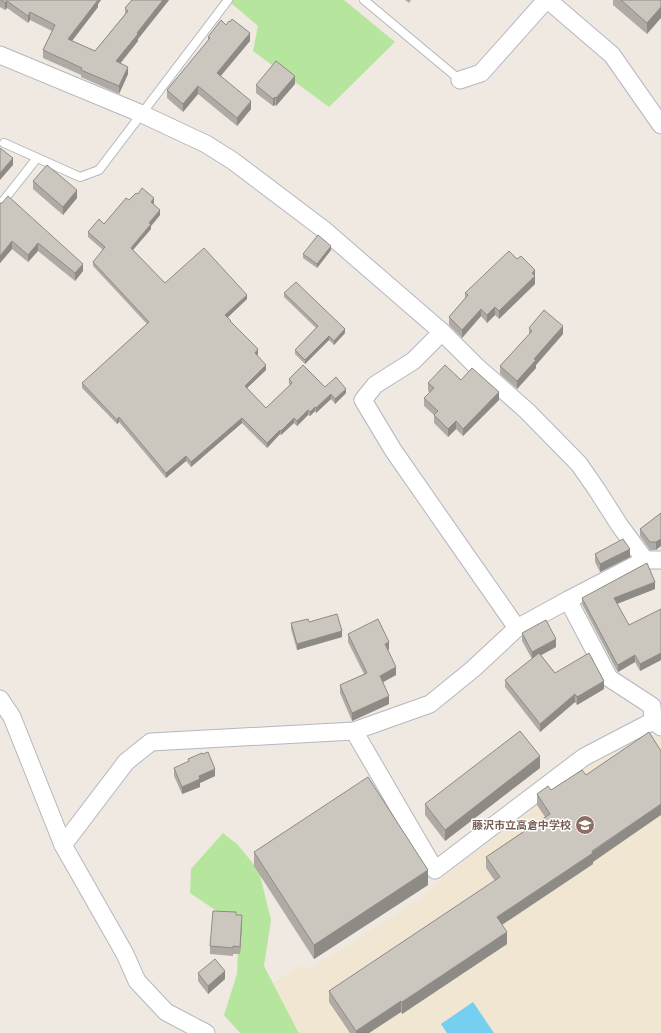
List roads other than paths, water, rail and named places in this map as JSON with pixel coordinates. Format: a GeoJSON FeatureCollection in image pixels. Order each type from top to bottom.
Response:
{"type":"FeatureCollection","features":[{"type":"Feature","properties":{"kind":"street"},"geometry":{"type":"LineString","coordinates":[[460,80],[481,74],[547,0],[612,55],[661,125]]}},
{"type":"Feature","properties":{"kind":"street"},"geometry":{"type":"LineString","coordinates":[[0,55],[142,114],[206,144],[233,162],[323,229],[442,332],[475,365],[527,411],[579,464],[620,526],[653,560],[568,600],[517,628],[473,669],[430,704],[354,731],[151,742],[126,762],[63,845]]}},
{"type":"Feature","properties":{"kind":"street"},"geometry":{"type":"LineString","coordinates":[[442,332],[413,361],[375,385],[363,400],[393,450],[517,628]]}},
{"type":"Feature","properties":{"kind":"street"},"geometry":{"type":"LineString","coordinates":[[354,731],[435,870],[584,757],[657,724],[652,706],[609,678],[568,600]]}},
{"type":"Feature","properties":{"kind":"street"},"geometry":{"type":"LineString","coordinates":[[0,699],[12,717],[63,845],[124,954],[137,981],[166,1012],[206,1033]]}},
{"type":"Feature","properties":{"kind":"lane"},"geometry":{"type":"LineString","coordinates":[[4,143],[80,177],[99,170],[228,0]]}},
{"type":"Feature","properties":{"kind":"lane"},"geometry":{"type":"LineString","coordinates":[[364,0],[460,80]]}},
{"type":"Feature","properties":{"kind":"lane"},"geometry":{"type":"LineString","coordinates":[[0,206],[37,158]]}},
{"type":"Feature","properties":{"kind":"water"},"geometry":{"type":"Polygon","coordinates":[[[473,1002],[494,1033],[447,1033],[441,1024],[473,1002]]]}},
{"type":"Feature","properties":{"kind":"place","name":"藤沢市立高倉中学校"},"geometry":{"type":"Point","coordinates":[585,825]}}]}
